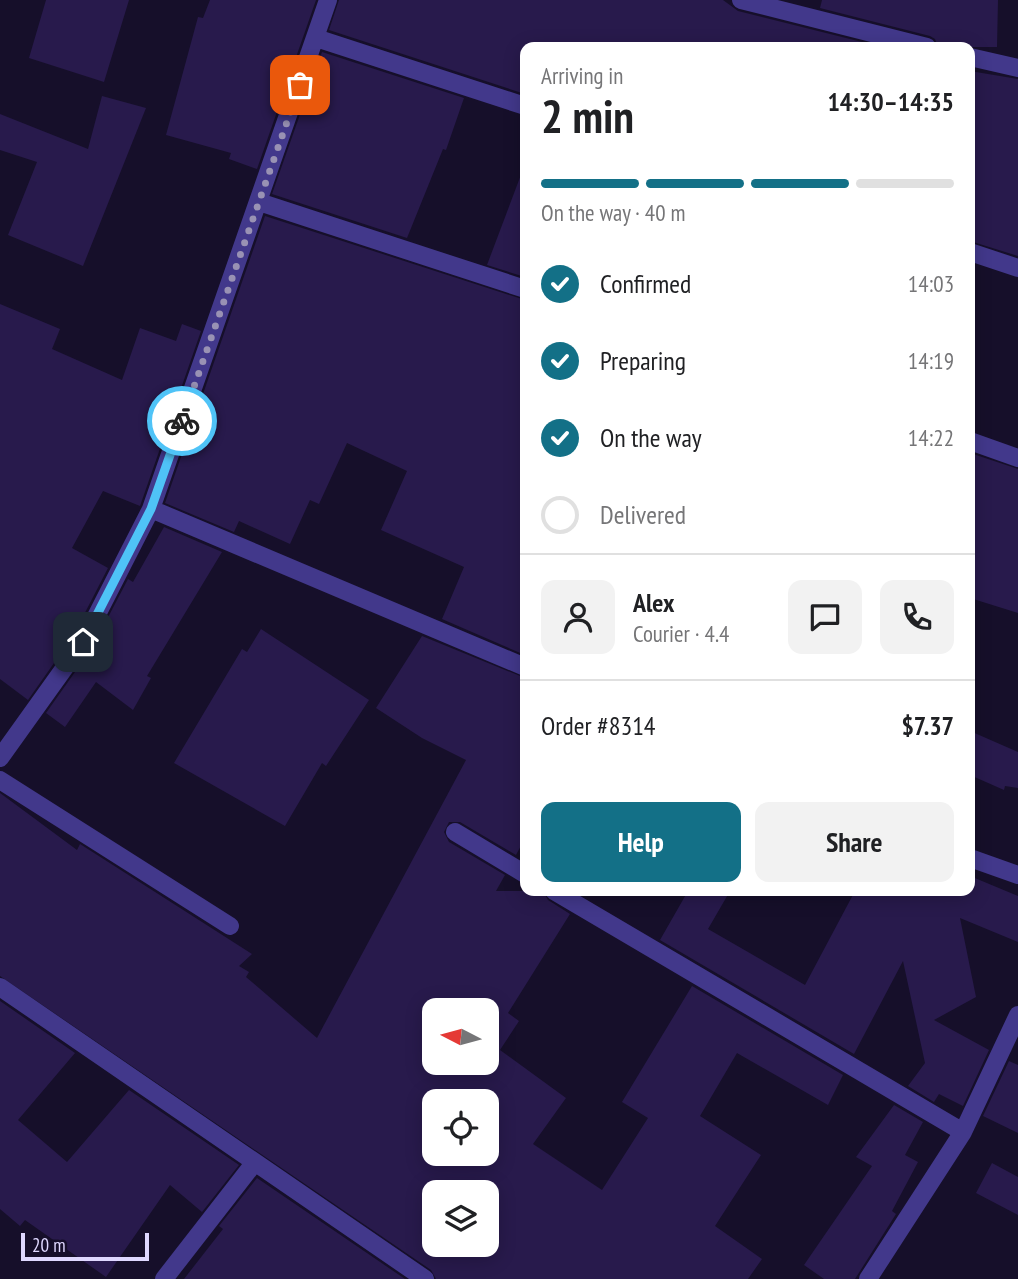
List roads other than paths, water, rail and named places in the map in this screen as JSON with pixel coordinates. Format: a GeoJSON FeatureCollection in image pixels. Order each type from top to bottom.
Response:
{"type":"FeatureCollection","features":[{"type":"Feature","properties":{"kind":"street"},"geometry":{"type":"LineString","coordinates":[[0,758],[83,642],[151,509],[328,0]]}},
{"type":"Feature","properties":{"kind":"street"},"geometry":{"type":"LineString","coordinates":[[741,0],[907,42]]}},
{"type":"Feature","properties":{"kind":"street"},"geometry":{"type":"LineString","coordinates":[[316,38],[520,104]]}},
{"type":"Feature","properties":{"kind":"street"},"geometry":{"type":"LineString","coordinates":[[975,58],[1018,68]]}},
{"type":"Feature","properties":{"kind":"street"},"geometry":{"type":"LineString","coordinates":[[259,202],[520,287]]}},
{"type":"Feature","properties":{"kind":"street"},"geometry":{"type":"LineString","coordinates":[[975,255],[1018,268]]}},
{"type":"Feature","properties":{"kind":"street"},"geometry":{"type":"LineString","coordinates":[[975,443],[1018,458]]}},
{"type":"Feature","properties":{"kind":"street"},"geometry":{"type":"LineString","coordinates":[[151,509],[520,665]]}},
{"type":"Feature","properties":{"kind":"street"},"geometry":{"type":"LineString","coordinates":[[0,780],[230,926]]}},
{"type":"Feature","properties":{"kind":"street"},"geometry":{"type":"LineString","coordinates":[[455,832],[520,871]]}},
{"type":"Feature","properties":{"kind":"street"},"geometry":{"type":"LineString","coordinates":[[975,860],[1018,875]]}},
{"type":"Feature","properties":{"kind":"street"},"geometry":{"type":"LineString","coordinates":[[562,896],[963,1132]]}},
{"type":"Feature","properties":{"kind":"street"},"geometry":{"type":"LineString","coordinates":[[0,987],[255,1162],[414,1276]]}},
{"type":"Feature","properties":{"kind":"street"},"geometry":{"type":"LineString","coordinates":[[868,1279],[963,1132],[1018,1015]]}},
{"type":"Feature","properties":{"kind":"street"},"geometry":{"type":"LineString","coordinates":[[164,1279],[255,1162]]}}]}
